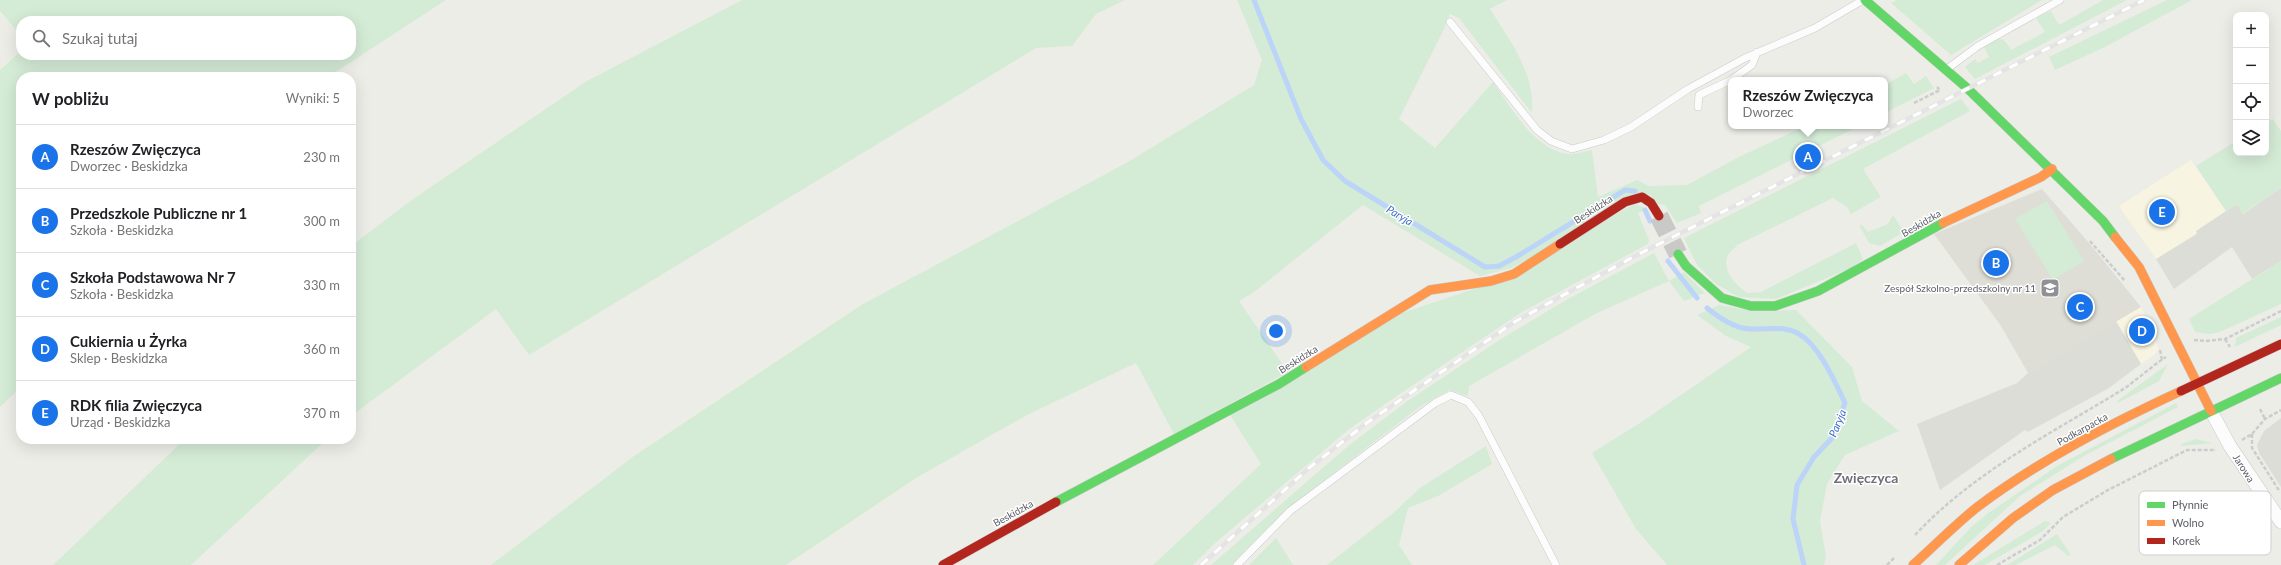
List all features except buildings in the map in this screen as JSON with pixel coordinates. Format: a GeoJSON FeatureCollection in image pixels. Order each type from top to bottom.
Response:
{"type":"FeatureCollection","features":[{"type":"Feature","properties":{"kind":"main road"},"geometry":{"type":"LineString","coordinates":[[1864,0],[1946,69],[2103,221],[2139,268],[2199,382],[2211,411]]}},
{"type":"Feature","properties":{"kind":"main road","name":"Beskidzka"},"geometry":{"type":"LineString","coordinates":[[1678,254],[1686,266],[1722,298],[1751,306],[1775,306],[1793,301],[1818,290],[1881,258],[1959,214],[2041,177],[2052,170]]}},
{"type":"Feature","properties":{"kind":"main road","name":"Beskidzka"},"geometry":{"type":"LineString","coordinates":[[943,565],[1043,509],[1279,384],[1430,290],[1491,281],[1514,274],[1625,202],[1642,197],[1651,202],[1659,216]]}},
{"type":"Feature","properties":{"kind":"main road","name":"Podkarpacka"},"geometry":{"type":"LineString","coordinates":[[1913,565],[1956,524],[1985,502],[2021,478],[2097,432],[2281,344]]}},
{"type":"Feature","properties":{"kind":"main road"},"geometry":{"type":"LineString","coordinates":[[1959,565],[2013,518],[2053,490],[2105,462],[2281,378]]}},
{"type":"Feature","properties":{"kind":"street","name":"Jarowa"},"geometry":{"type":"LineString","coordinates":[[2211,411],[2230,446],[2260,491]]}},
{"type":"Feature","properties":{"kind":"street","name":"Jarowa"},"geometry":{"type":"LineString","coordinates":[[2271,507],[2281,522]]}},
{"type":"Feature","properties":{"kind":"lane"},"geometry":{"type":"LineString","coordinates":[[1450,22],[1537,130],[1551,141],[1572,149],[1604,140],[1631,127],[1688,89],[1757,52],[1815,28],[1864,0]]}},
{"type":"Feature","properties":{"kind":"lane"},"geometry":{"type":"LineString","coordinates":[[1946,69],[1978,46],[2060,0]]}},
{"type":"Feature","properties":{"kind":"lane"},"geometry":{"type":"LineString","coordinates":[[1736,77],[1752,66],[1757,52]]}},
{"type":"Feature","properties":{"kind":"lane"},"geometry":{"type":"LineString","coordinates":[[1698,107],[1699,95],[1728,81]]}},
{"type":"Feature","properties":{"kind":"lane"},"geometry":{"type":"LineString","coordinates":[[1237,565],[1290,511],[1435,403],[1451,396],[1468,402],[1479,416],[1556,565]]}},
{"type":"Feature","properties":{"kind":"path"},"geometry":{"type":"LineString","coordinates":[[1914,104],[1940,90],[1936,84]]}},
{"type":"Feature","properties":{"kind":"path"},"geometry":{"type":"LineString","coordinates":[[2180,347],[2196,340],[2206,342],[2226,338],[2281,311]]}},
{"type":"Feature","properties":{"kind":"path"},"geometry":{"type":"LineString","coordinates":[[1997,565],[2040,540],[2063,517],[2164,461],[2187,450],[2210,451],[2230,446],[2252,434],[2265,419],[2281,410]]}},
{"type":"Feature","properties":{"kind":"path"},"geometry":{"type":"LineString","coordinates":[[2252,434],[2252,448],[2281,494]]}},
{"type":"Feature","properties":{"kind":"shaded area"},"geometry":{"type":"Polygon","coordinates":[[[2191,160],[2226,211],[2196,231],[2197,233],[2156,259],[2119,206],[2191,160]]]}},
{"type":"Feature","properties":{"kind":"shaded area"},"geometry":{"type":"Polygon","coordinates":[[[2281,188],[2281,261],[2252,279],[2232,247],[2174,289],[2156,259],[2197,234],[2196,231],[2237,204],[2243,214],[2281,188]]]}},
{"type":"Feature","properties":{"kind":"shaded area","name":"Zespół Szkolno-przedszkolny nr 11"},"geometry":{"type":"Polygon","coordinates":[[[2042,189],[2090,244],[2141,307],[2028,373],[2001,326],[1934,234],[2042,189]]]}},
{"type":"Feature","properties":{"kind":"shaded area"},"geometry":{"type":"Polygon","coordinates":[[[2141,307],[2156,338],[2158,349],[2155,354],[2141,364],[2116,321],[2141,307]]]}},
{"type":"Feature","properties":{"kind":"shaded area"},"geometry":{"type":"Polygon","coordinates":[[[2116,321],[2141,364],[2109,388],[2028,432],[2025,430],[1940,490],[1917,424],[2017,383],[2028,373],[2116,321]]]}},
{"type":"Feature","properties":{"kind":"shaded area"},"geometry":{"type":"Polygon","coordinates":[[[2281,418],[2281,487],[2259,453],[2257,445],[2264,431],[2281,418]]]}},
{"type":"Feature","properties":{"kind":"green space"},"geometry":{"type":"Polygon","coordinates":[[[0,0],[446,0],[356,59],[356,16],[16,16],[16,30],[0,11],[0,0]]]}},
{"type":"Feature","properties":{"kind":"green space"},"geometry":{"type":"Polygon","coordinates":[[[742,0],[1125,0],[1096,14],[1072,46],[1036,48],[529,355],[496,309],[356,412],[356,242],[413,199],[587,81],[742,0]]]}},
{"type":"Feature","properties":{"kind":"green space"},"geometry":{"type":"Polygon","coordinates":[[[1237,0],[1507,0],[1490,9],[1520,58],[1526,71],[1532,98],[1532,113],[1459,18],[1450,14],[1399,119],[1435,148],[1493,82],[1524,125],[1544,144],[1567,154],[1592,150],[1598,197],[1637,180],[1649,186],[1687,185],[1739,157],[1799,129],[1853,129],[1699,206],[1701,213],[1677,223],[1665,205],[1658,204],[1650,195],[1511,268],[1480,276],[1363,205],[1254,292],[1239,301],[1288,372],[1174,434],[1136,363],[1027,415],[916,478],[786,565],[491,565],[634,456],[863,304],[1128,162],[1254,85],[1262,60],[1237,0]]]}},
{"type":"Feature","properties":{"kind":"green space"},"geometry":{"type":"Polygon","coordinates":[[[1897,0],[2042,0],[1951,55],[1891,3],[1897,0]]]}},
{"type":"Feature","properties":{"kind":"green space"},"geometry":{"type":"Polygon","coordinates":[[[2103,0],[2127,0],[1975,79],[1965,67],[1975,59],[1978,63],[1989,57],[1984,47],[1993,41],[1999,39],[2002,40],[2011,50],[2045,32],[2037,20],[2038,16],[2051,11],[2059,25],[2103,0]]]}},
{"type":"Feature","properties":{"kind":"green space"},"geometry":{"type":"Polygon","coordinates":[[[2167,0],[2192,0],[2103,48],[2055,70],[2049,57],[2167,0]]]}},
{"type":"Feature","properties":{"kind":"green space"},"geometry":{"type":"Polygon","coordinates":[[[16,56],[16,60],[354,60],[336,72],[16,72],[16,392],[0,407],[0,70],[16,56]]]}},
{"type":"Feature","properties":{"kind":"green space"},"geometry":{"type":"Polygon","coordinates":[[[1906,73],[1914,84],[1926,76],[1934,88],[1888,111],[1888,83],[1906,73]]]}},
{"type":"Feature","properties":{"kind":"green space"},"geometry":{"type":"Polygon","coordinates":[[[1961,99],[1970,111],[1863,169],[1881,197],[1851,214],[1847,207],[1833,198],[1737,245],[1728,255],[1726,261],[1726,266],[1731,277],[1738,286],[1747,293],[1761,292],[1856,243],[1863,259],[1853,267],[1776,299],[1739,297],[1716,284],[1697,265],[1684,238],[1961,99]]]}},
{"type":"Feature","properties":{"kind":"green space"},"geometry":{"type":"Polygon","coordinates":[[[2273,119],[2281,131],[2281,188],[2242,214],[2237,204],[2226,211],[2196,166],[2233,143],[2233,156],[2269,156],[2269,121],[2273,119]]]}},
{"type":"Feature","properties":{"kind":"green space"},"geometry":{"type":"Polygon","coordinates":[[[2047,201],[2084,261],[2053,280],[2015,219],[2047,201]]]}},
{"type":"Feature","properties":{"kind":"green space"},"geometry":{"type":"Polygon","coordinates":[[[1635,204],[1648,209],[1638,213],[1649,240],[1648,244],[1522,312],[1348,430],[1214,544],[1193,565],[1153,565],[1261,464],[1230,415],[1402,313],[1474,289],[1635,204]]]}},
{"type":"Feature","properties":{"kind":"green space"},"geometry":{"type":"Polygon","coordinates":[[[1893,215],[1904,232],[1880,246],[1869,243],[1860,227],[1861,224],[1868,232],[1888,224],[1893,215]]]}},
{"type":"Feature","properties":{"kind":"green space"},"geometry":{"type":"Polygon","coordinates":[[[1654,253],[1669,281],[1595,314],[1469,386],[1468,396],[1450,390],[1421,406],[1288,508],[1232,565],[1211,565],[1348,446],[1406,402],[1501,339],[1566,300],[1654,253]]]}},
{"type":"Feature","properties":{"kind":"green space"},"geometry":{"type":"Polygon","coordinates":[[[2281,261],[2281,304],[2220,332],[2210,334],[2195,332],[2189,319],[2281,261]]]}},
{"type":"Feature","properties":{"kind":"green space"},"geometry":{"type":"Polygon","coordinates":[[[1684,272],[1705,293],[1684,301],[1669,281],[1684,272]]]}},
{"type":"Feature","properties":{"kind":"green space"},"geometry":{"type":"Polygon","coordinates":[[[1719,305],[1753,311],[1796,310],[1852,367],[1862,401],[1899,431],[1845,455],[1827,484],[1820,521],[1826,557],[1824,565],[1667,565],[1636,529],[1592,453],[1643,421],[1751,347],[1726,336],[1697,315],[1719,305]]]}},
{"type":"Feature","properties":{"kind":"green space"},"geometry":{"type":"Polygon","coordinates":[[[2281,317],[2281,325],[2235,347],[2236,338],[2281,317]]]}},
{"type":"Feature","properties":{"kind":"green space"},"geometry":{"type":"Polygon","coordinates":[[[2168,364],[2159,381],[2118,403],[2117,401],[2168,364]]]}},
{"type":"Feature","properties":{"kind":"green space"},"geometry":{"type":"Polygon","coordinates":[[[2176,403],[2178,407],[2084,456],[2020,496],[1945,565],[1936,565],[1971,527],[1987,514],[2057,466],[2176,403]]]}},
{"type":"Feature","properties":{"kind":"green space"},"geometry":{"type":"Polygon","coordinates":[[[2196,439],[2212,443],[2182,446],[2181,444],[2196,439]]]}},
{"type":"Feature","properties":{"kind":"green space"},"geometry":{"type":"Polygon","coordinates":[[[180,444],[322,444],[191,565],[53,565],[180,444]]]}},
{"type":"Feature","properties":{"kind":"green space"},"geometry":{"type":"Polygon","coordinates":[[[1486,446],[1492,464],[1438,496],[1408,508],[1399,545],[1412,565],[1327,565],[1392,514],[1420,488],[1486,446]]]}},
{"type":"Feature","properties":{"kind":"green space"},"geometry":{"type":"Polygon","coordinates":[[[2045,521],[2051,523],[2043,531],[1985,565],[1973,565],[2045,521]]]}},
{"type":"Feature","properties":{"kind":"green space"},"geometry":{"type":"Polygon","coordinates":[[[2057,534],[2071,555],[2068,556],[2055,545],[2016,565],[2007,565],[2057,534]]]}},
{"type":"Feature","properties":{"kind":"green space"},"geometry":{"type":"Polygon","coordinates":[[[1276,538],[1293,565],[1249,565],[1276,538]]]}},
{"type":"Feature","properties":{"kind":"waterway","name":"Paryja"},"geometry":{"type":"LineString","coordinates":[[1254,0],[1301,119],[1323,160],[1345,181],[1485,267],[1499,266],[1625,190],[1635,191]]}},
{"type":"Feature","properties":{"kind":"waterway"},"geometry":{"type":"LineString","coordinates":[[1645,210],[1650,221]]}},
{"type":"Feature","properties":{"kind":"waterway"},"geometry":{"type":"LineString","coordinates":[[1668,261],[1697,298]]}},
{"type":"Feature","properties":{"kind":"waterway","name":"Paryja"},"geometry":{"type":"LineString","coordinates":[[1707,308],[1722,319],[1739,327],[1751,329],[1781,329],[1793,331],[1799,334],[1806,339],[1820,355],[1845,403],[1832,438],[1814,457],[1797,485],[1793,519],[1804,565]]}},
{"type":"Feature","properties":{"kind":"tunnel"},"geometry":{"type":"LineString","coordinates":[[1659,216],[1678,254]]}},
{"type":"Feature","properties":{"kind":"railway"},"geometry":{"type":"LineString","coordinates":[[1888,129],[2144,0]]}},
{"type":"Feature","properties":{"kind":"railway"},"geometry":{"type":"LineString","coordinates":[[1201,565],[1309,468],[1368,422],[1516,321],[1635,256],[1888,129]]}},
{"type":"Feature","properties":{"kind":"traffic: fast"},"geometry":{"type":"LineString","coordinates":[[1865,0],[1967,88],[2103,221],[2115,237]]}},
{"type":"Feature","properties":{"kind":"traffic: fast"},"geometry":{"type":"LineString","coordinates":[[1678,254],[1686,266],[1722,298],[1751,306],[1775,306],[1818,291],[1943,223]]}},
{"type":"Feature","properties":{"kind":"traffic: fast"},"geometry":{"type":"LineString","coordinates":[[1056,502],[1279,384],[1306,367]]}},
{"type":"Feature","properties":{"kind":"traffic: fast"},"geometry":{"type":"LineString","coordinates":[[2111,459],[2281,378]]}},
{"type":"Feature","properties":{"kind":"traffic: slow"},"geometry":{"type":"LineString","coordinates":[[1943,223],[2041,177],[2052,169]]}},
{"type":"Feature","properties":{"kind":"traffic: slow"},"geometry":{"type":"LineString","coordinates":[[2115,237],[2139,267],[2211,411]]}},
{"type":"Feature","properties":{"kind":"traffic: slow"},"geometry":{"type":"LineString","coordinates":[[1306,367],[1430,290],[1491,281],[1514,274],[1560,244]]}},
{"type":"Feature","properties":{"kind":"traffic: slow"},"geometry":{"type":"LineString","coordinates":[[1913,565],[1976,508],[2024,475],[2101,430],[2181,391]]}},
{"type":"Feature","properties":{"kind":"traffic: slow"},"geometry":{"type":"LineString","coordinates":[[1959,565],[2013,518],[2053,490],[2111,459]]}},
{"type":"Feature","properties":{"kind":"traffic: jam"},"geometry":{"type":"LineString","coordinates":[[1560,244],[1625,202],[1642,197],[1651,203],[1659,216]]}},
{"type":"Feature","properties":{"kind":"traffic: jam"},"geometry":{"type":"LineString","coordinates":[[2181,391],[2281,344]]}},
{"type":"Feature","properties":{"kind":"traffic: jam"},"geometry":{"type":"LineString","coordinates":[[943,565],[1056,502]]}},
{"type":"Feature","properties":{"kind":"place","name":"Rzeszów Zwięczyca"},"geometry":{"type":"Point","coordinates":[1808,157]}},
{"type":"Feature","properties":{"kind":"place","name":"RDK filia Zwięczyca"},"geometry":{"type":"Point","coordinates":[2162,212]}},
{"type":"Feature","properties":{"kind":"place","name":"Przedszkole Publiczne nr 1"},"geometry":{"type":"Point","coordinates":[1996,263]}},
{"type":"Feature","properties":{"kind":"place","name":"Zespół Szkolno-przedszkolny nr 11"},"geometry":{"type":"Point","coordinates":[2050,288]}},
{"type":"Feature","properties":{"kind":"place","name":"Szkoła Podstawowa Nr 7"},"geometry":{"type":"Point","coordinates":[2080,307]}},
{"type":"Feature","properties":{"kind":"place","name":"Cukiernia u Żyrka"},"geometry":{"type":"Point","coordinates":[2142,331]}},
{"type":"Feature","properties":{"kind":"district","name":"Zwięczyca"},"geometry":{"type":"Point","coordinates":[1866,477]}}]}
